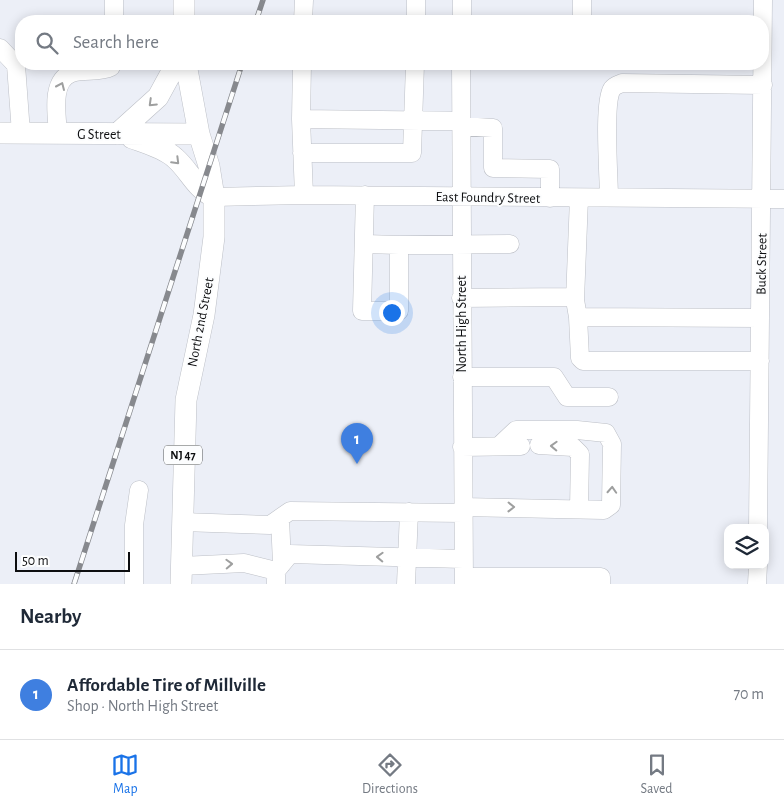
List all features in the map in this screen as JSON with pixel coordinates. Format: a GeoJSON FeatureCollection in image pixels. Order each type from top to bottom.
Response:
{"type":"FeatureCollection","features":[{"type":"Feature","properties":{"kind":"main road"},"geometry":{"type":"LineString","coordinates":[[184,0],[184,15]]}},
{"type":"Feature","properties":{"kind":"main road"},"geometry":{"type":"LineString","coordinates":[[117,134],[158,97],[173,70]]}},
{"type":"Feature","properties":{"kind":"main road","name":"North 2nd Street"},"geometry":{"type":"LineString","coordinates":[[182,575],[186,400],[210,282],[214,237],[214,197],[210,166],[199,134],[187,70]]}},
{"type":"Feature","properties":{"kind":"main road","name":"G Street"},"geometry":{"type":"LineString","coordinates":[[0,133],[199,134]]}},
{"type":"Feature","properties":{"kind":"main road"},"geometry":{"type":"LineString","coordinates":[[117,134],[152,145],[175,158],[202,191],[214,197]]}},
{"type":"Feature","properties":{"kind":"street"},"geometry":{"type":"LineString","coordinates":[[114,0],[114,15]]}},
{"type":"Feature","properties":{"kind":"street"},"geometry":{"type":"LineString","coordinates":[[304,0],[304,15]]}},
{"type":"Feature","properties":{"kind":"street"},"geometry":{"type":"LineString","coordinates":[[416,0],[416,15]]}},
{"type":"Feature","properties":{"kind":"street"},"geometry":{"type":"LineString","coordinates":[[462,0],[462,15]]}},
{"type":"Feature","properties":{"kind":"street"},"geometry":{"type":"LineString","coordinates":[[582,0],[582,15]]}},
{"type":"Feature","properties":{"kind":"street","name":"Buck Street"},"geometry":{"type":"LineString","coordinates":[[763,0],[763,15]]}},
{"type":"Feature","properties":{"kind":"street"},"geometry":{"type":"LineString","coordinates":[[0,48],[15,64]]}},
{"type":"Feature","properties":{"kind":"street"},"geometry":{"type":"LineString","coordinates":[[16,70],[21,133]]}},
{"type":"Feature","properties":{"kind":"street"},"geometry":{"type":"LineString","coordinates":[[58,133],[57,91],[62,79],[72,73],[104,70]]}},
{"type":"Feature","properties":{"kind":"street"},"geometry":{"type":"LineString","coordinates":[[302,70],[301,119],[304,194]]}},
{"type":"Feature","properties":{"kind":"street"},"geometry":{"type":"LineString","coordinates":[[302,153],[412,153],[415,120],[415,70]]}},
{"type":"Feature","properties":{"kind":"street","name":"North High Street"},"geometry":{"type":"LineString","coordinates":[[461,70],[460,197],[464,581]]}},
{"type":"Feature","properties":{"kind":"street","name":"Buck Street"},"geometry":{"type":"LineString","coordinates":[[758,524],[763,70]]}},
{"type":"Feature","properties":{"kind":"street"},"geometry":{"type":"LineString","coordinates":[[609,198],[608,111],[612,90],[616,86],[622,83],[763,85]]}},
{"type":"Feature","properties":{"kind":"street"},"geometry":{"type":"LineString","coordinates":[[301,119],[415,120],[493,128],[492,168],[550,170],[550,198]]}},
{"type":"Feature","properties":{"kind":"street","name":"East Foundry Street"},"geometry":{"type":"LineString","coordinates":[[214,197],[304,194],[784,199]]}},
{"type":"Feature","properties":{"kind":"street"},"geometry":{"type":"LineString","coordinates":[[364,195],[365,244],[362,260],[362,311],[399,311],[399,245]]}},
{"type":"Feature","properties":{"kind":"street"},"geometry":{"type":"LineString","coordinates":[[579,198],[575,297],[580,358],[583,361],[760,361]]}},
{"type":"Feature","properties":{"kind":"street"},"geometry":{"type":"LineString","coordinates":[[365,244],[510,244]]}},
{"type":"Feature","properties":{"kind":"street"},"geometry":{"type":"LineString","coordinates":[[461,298],[575,297]]}},
{"type":"Feature","properties":{"kind":"street"},"geometry":{"type":"LineString","coordinates":[[578,317],[760,318]]}},
{"type":"Feature","properties":{"kind":"street"},"geometry":{"type":"LineString","coordinates":[[462,377],[554,377],[567,396],[609,396]]}},
{"type":"Feature","properties":{"kind":"street"},"geometry":{"type":"LineString","coordinates":[[182,522],[270,525],[290,511],[604,510],[611,505],[612,444],[606,433],[577,430],[516,430],[499,446]]}},
{"type":"Feature","properties":{"kind":"street"},"geometry":{"type":"LineString","coordinates":[[539,445],[573,447],[580,454],[579,509]]}},
{"type":"Feature","properties":{"kind":"street"},"geometry":{"type":"LineString","coordinates":[[462,447],[520,446]]}},
{"type":"Feature","properties":{"kind":"street"},"geometry":{"type":"LineString","coordinates":[[134,584],[134,526],[139,490]]}},
{"type":"Feature","properties":{"kind":"street"},"geometry":{"type":"LineString","coordinates":[[406,584],[409,512]]}},
{"type":"Feature","properties":{"kind":"street"},"geometry":{"type":"LineString","coordinates":[[278,573],[280,518]]}},
{"type":"Feature","properties":{"kind":"street"},"geometry":{"type":"LineString","coordinates":[[278,573],[290,554],[463,559]]}},
{"type":"Feature","properties":{"kind":"street"},"geometry":{"type":"LineString","coordinates":[[182,575],[244,563],[278,573]]}},
{"type":"Feature","properties":{"kind":"street"},"geometry":{"type":"LineString","coordinates":[[758,569],[758,584]]}},
{"type":"Feature","properties":{"kind":"street"},"geometry":{"type":"LineString","coordinates":[[464,581],[601,577],[602,584]]}},
{"type":"Feature","properties":{"kind":"railway"},"geometry":{"type":"LineString","coordinates":[[258,15],[263,0]]}},
{"type":"Feature","properties":{"kind":"railway"},"geometry":{"type":"LineString","coordinates":[[74,584],[240,70]]}},
{"type":"Feature","properties":{"kind":"place","name":"Affordable Tire of Millville"},"geometry":{"type":"Point","coordinates":[357,464]}}]}
